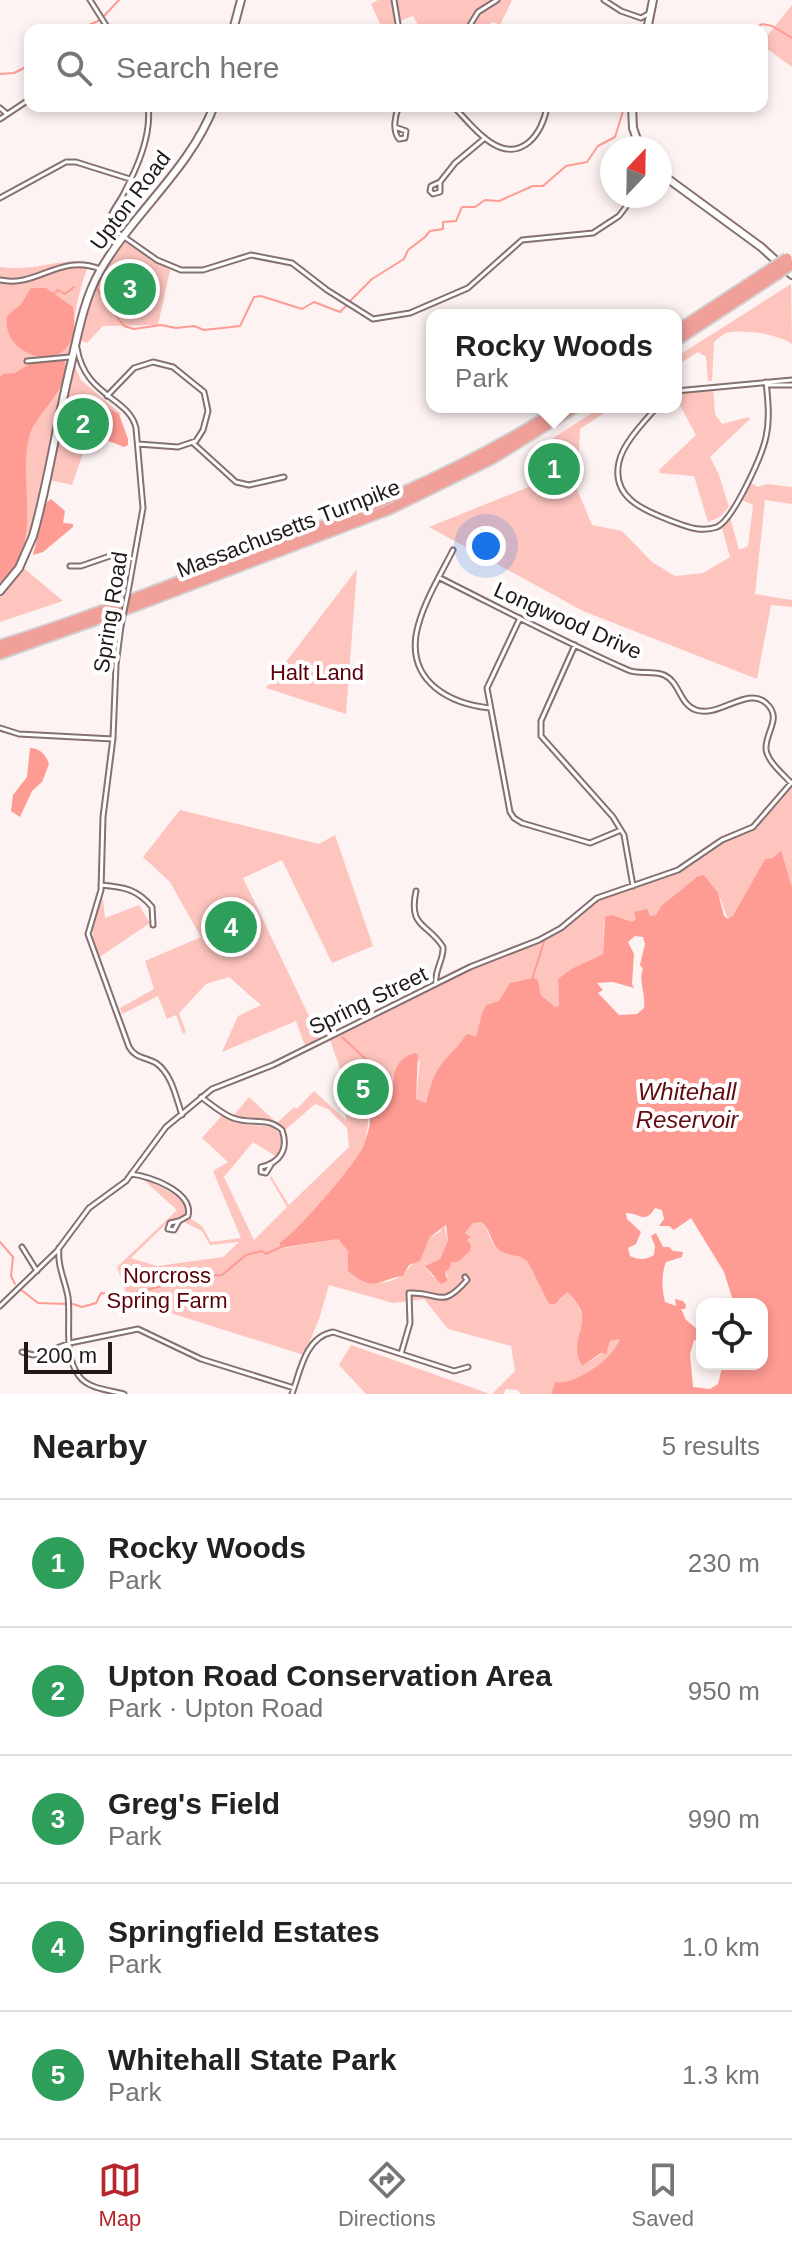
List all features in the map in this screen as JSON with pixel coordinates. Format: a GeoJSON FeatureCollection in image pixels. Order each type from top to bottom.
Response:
{"type":"FeatureCollection","features":[{"type":"Feature","properties":{"kind":"highway"},"geometry":{"type":"LineString","coordinates":[[682,337],[790,259]]}},
{"type":"Feature","properties":{"kind":"highway"},"geometry":{"type":"LineString","coordinates":[[682,327],[775,271]]}},
{"type":"Feature","properties":{"kind":"highway","name":"Massachusetts Turnpike"},"geometry":{"type":"LineString","coordinates":[[0,645],[317,529],[440,477],[552,413]]}},
{"type":"Feature","properties":{"kind":"highway","name":"Massachusetts Turnpike"},"geometry":{"type":"LineString","coordinates":[[0,654],[141,604],[402,504],[492,459],[566,413]]}},
{"type":"Feature","properties":{"kind":"highway"},"geometry":{"type":"LineString","coordinates":[[317,529],[379,498]]}},
{"type":"Feature","properties":{"kind":"main road"},"geometry":{"type":"LineString","coordinates":[[235,24],[241,0]]}},
{"type":"Feature","properties":{"kind":"main road"},"geometry":{"type":"LineString","coordinates":[[648,24],[653,0]]}},
{"type":"Feature","properties":{"kind":"main road","name":"Upton Road"},"geometry":{"type":"LineString","coordinates":[[0,591],[19,568],[33,536],[76,340],[86,304],[101,270],[123,236],[185,158],[212,112]]}},
{"type":"Feature","properties":{"kind":"main road"},"geometry":{"type":"LineString","coordinates":[[632,112],[636,136]]}},
{"type":"Feature","properties":{"kind":"main road"},"geometry":{"type":"LineString","coordinates":[[672,182],[761,247],[792,275]]}},
{"type":"Feature","properties":{"kind":"street"},"geometry":{"type":"LineString","coordinates":[[90,0],[105,24]]}},
{"type":"Feature","properties":{"kind":"street"},"geometry":{"type":"LineString","coordinates":[[394,0],[398,24]]}},
{"type":"Feature","properties":{"kind":"street"},"geometry":{"type":"LineString","coordinates":[[471,24],[478,12],[497,0]]}},
{"type":"Feature","properties":{"kind":"street"},"geometry":{"type":"LineString","coordinates":[[604,0],[621,11],[641,18],[645,24]]}},
{"type":"Feature","properties":{"kind":"street"},"geometry":{"type":"LineString","coordinates":[[641,18],[651,13]]}},
{"type":"Feature","properties":{"kind":"street"},"geometry":{"type":"LineString","coordinates":[[0,119],[24,103]]}},
{"type":"Feature","properties":{"kind":"street"},"geometry":{"type":"LineString","coordinates":[[0,108],[7,114]]}},
{"type":"Feature","properties":{"kind":"street"},"geometry":{"type":"LineString","coordinates":[[147,112],[144,145],[108,222],[110,227],[166,265],[187,271],[216,267],[251,255],[292,263],[368,317],[380,320],[410,313],[468,288],[522,240],[593,233],[619,216],[625,208]]}},
{"type":"Feature","properties":{"kind":"street"},"geometry":{"type":"LineString","coordinates":[[395,127],[398,112]]}},
{"type":"Feature","properties":{"kind":"street"},"geometry":{"type":"LineString","coordinates":[[459,112],[485,138],[503,148],[525,145],[542,129],[546,112]]}},
{"type":"Feature","properties":{"kind":"street"},"geometry":{"type":"LineString","coordinates":[[440,182],[455,163],[485,138]]}},
{"type":"Feature","properties":{"kind":"street"},"geometry":{"type":"LineString","coordinates":[[0,198],[66,162],[76,162],[130,179]]}},
{"type":"Feature","properties":{"kind":"street"},"geometry":{"type":"LineString","coordinates":[[0,280],[25,281],[69,264],[101,270]]}},
{"type":"Feature","properties":{"kind":"street","name":"Spring Road"},"geometry":{"type":"LineString","coordinates":[[76,340],[84,371],[107,396],[132,416],[138,444],[143,508],[116,665],[113,739],[103,817],[101,885],[88,928],[89,941],[132,1053],[156,1063],[165,1073],[182,1115]]}},
{"type":"Feature","properties":{"kind":"street"},"geometry":{"type":"LineString","coordinates":[[27,361],[72,356]]}},
{"type":"Feature","properties":{"kind":"street"},"geometry":{"type":"LineString","coordinates":[[107,396],[129,372],[153,362],[173,367],[199,387],[206,397],[208,411],[205,424],[193,443],[178,447],[138,444]]}},
{"type":"Feature","properties":{"kind":"street"},"geometry":{"type":"LineString","coordinates":[[682,390],[792,382]]}},
{"type":"Feature","properties":{"kind":"street"},"geometry":{"type":"LineString","coordinates":[[652,413],[619,460],[622,490],[633,504],[646,512],[705,530],[726,521],[761,453],[769,422],[766,383]]}},
{"type":"Feature","properties":{"kind":"street"},"geometry":{"type":"LineString","coordinates":[[193,443],[236,482],[255,484],[284,477]]}},
{"type":"Feature","properties":{"kind":"street"},"geometry":{"type":"LineString","coordinates":[[453,550],[416,635],[416,648],[429,682],[450,699],[470,706],[490,708]]}},
{"type":"Feature","properties":{"kind":"street"},"geometry":{"type":"LineString","coordinates":[[70,566],[81,566],[103,557],[134,559]]}},
{"type":"Feature","properties":{"kind":"street","name":"Longwood Drive"},"geometry":{"type":"LineString","coordinates":[[440,578],[633,672],[666,676],[685,702],[698,710],[715,711],[751,698],[761,699],[771,708],[774,717],[766,744],[767,753],[791,782]]}},
{"type":"Feature","properties":{"kind":"street"},"geometry":{"type":"LineString","coordinates":[[520,618],[487,688],[510,812],[514,818],[581,842],[598,840],[621,830]]}},
{"type":"Feature","properties":{"kind":"street"},"geometry":{"type":"LineString","coordinates":[[575,644],[541,721],[541,736],[621,830],[633,886]]}},
{"type":"Feature","properties":{"kind":"street"},"geometry":{"type":"LineString","coordinates":[[0,728],[19,734],[113,739]]}},
{"type":"Feature","properties":{"kind":"street","name":"Spring Street"},"geometry":{"type":"LineString","coordinates":[[0,1306],[59,1248],[89,1208],[122,1185],[156,1137],[217,1086],[273,1065],[476,965],[539,940],[561,928],[597,898],[678,870],[717,843],[753,827],[791,782]]}},
{"type":"Feature","properties":{"kind":"street"},"geometry":{"type":"LineString","coordinates":[[101,885],[128,888],[141,894],[152,907],[153,925]]}},
{"type":"Feature","properties":{"kind":"street"},"geometry":{"type":"LineString","coordinates":[[416,891],[416,918],[443,947],[436,984]]}},
{"type":"Feature","properties":{"kind":"street"},"geometry":{"type":"LineString","coordinates":[[201,1097],[229,1117],[268,1121],[282,1130],[286,1145],[271,1165]]}},
{"type":"Feature","properties":{"kind":"street"},"geometry":{"type":"LineString","coordinates":[[131,1174],[169,1188],[187,1201],[189,1213],[179,1221]]}},
{"type":"Feature","properties":{"kind":"street"},"geometry":{"type":"LineString","coordinates":[[22,1247],[37,1271]]}},
{"type":"Feature","properties":{"kind":"street"},"geometry":{"type":"LineString","coordinates":[[59,1248],[59,1264],[68,1295],[70,1343],[75,1368],[81,1379],[92,1386],[124,1394]]}},
{"type":"Feature","properties":{"kind":"street"},"geometry":{"type":"LineString","coordinates":[[401,1354],[410,1323],[409,1293],[447,1297],[455,1294],[467,1280],[465,1277]]}},
{"type":"Feature","properties":{"kind":"street"},"geometry":{"type":"LineString","coordinates":[[22,1352],[33,1355],[44,1353],[70,1343],[138,1329],[201,1359],[294,1388]]}},
{"type":"Feature","properties":{"kind":"street"},"geometry":{"type":"LineString","coordinates":[[292,1394],[311,1345],[326,1333],[339,1333],[454,1371],[468,1367]]}},
{"type":"Feature","properties":{"kind":"green space"},"geometry":{"type":"Polygon","coordinates":[[[378,0],[512,0],[500,24],[418,24],[413,16],[392,24],[380,24],[371,4],[378,0]]]}},
{"type":"Feature","properties":{"kind":"green space"},"geometry":{"type":"Polygon","coordinates":[[[792,5],[792,67],[768,49],[768,35],[792,5]]]}},
{"type":"Feature","properties":{"kind":"green space"},"geometry":{"type":"Polygon","coordinates":[[[122,240],[170,270],[158,325],[103,326],[87,343],[81,341],[96,288],[122,240]]]}},
{"type":"Feature","properties":{"kind":"green space"},"geometry":{"type":"Polygon","coordinates":[[[74,261],[88,266],[75,315],[69,366],[75,366],[81,380],[121,414],[90,433],[72,485],[49,480],[56,459],[68,377],[63,387],[29,543],[25,551],[27,537],[0,582],[0,267],[74,261]]]}},
{"type":"Feature","properties":{"kind":"green space"},"geometry":{"type":"Polygon","coordinates":[[[791,284],[792,344],[763,334],[729,332],[714,342],[712,381],[708,381],[706,357],[698,352],[682,362],[682,353],[791,284]]]}},
{"type":"Feature","properties":{"kind":"green space"},"geometry":{"type":"Polygon","coordinates":[[[713,387],[715,414],[722,424],[750,419],[710,457],[729,507],[720,517],[708,522],[694,476],[660,473],[659,470],[696,435],[682,409],[682,391],[713,387]]]}},
{"type":"Feature","properties":{"kind":"green space"},"geometry":{"type":"Polygon","coordinates":[[[592,413],[604,413],[580,429],[577,489],[592,525],[622,531],[652,562],[675,576],[703,573],[730,557],[721,525],[730,517],[739,550],[748,546],[753,505],[740,499],[749,482],[758,487],[767,484],[792,487],[792,504],[765,500],[755,594],[792,600],[792,607],[771,605],[757,679],[583,611],[429,527],[536,484],[526,456],[592,413]]]}},
{"type":"Feature","properties":{"kind":"green space"},"geometry":{"type":"Polygon","coordinates":[[[19,564],[63,601],[0,622],[0,585],[19,564]]]}},
{"type":"Feature","properties":{"kind":"green space","name":"Halt Land"},"geometry":{"type":"Polygon","coordinates":[[[357,569],[346,714],[266,688],[357,569]]]}},
{"type":"Feature","properties":{"kind":"green space","name":"Norcross Spring Farm"},"geometry":{"type":"Polygon","coordinates":[[[792,783],[792,887],[781,850],[773,858],[765,859],[733,917],[728,919],[718,893],[703,875],[698,876],[661,906],[656,915],[636,919],[632,923],[612,915],[604,920],[603,954],[571,969],[558,979],[559,1006],[555,1008],[541,995],[538,980],[516,981],[499,1001],[486,1005],[476,1037],[447,1057],[433,1081],[426,1103],[416,1099],[420,1060],[393,1077],[393,1085],[382,1088],[369,1101],[367,1132],[360,1152],[311,1213],[280,1242],[285,1248],[338,1239],[348,1251],[348,1271],[367,1282],[381,1283],[394,1280],[420,1261],[430,1237],[440,1232],[444,1225],[448,1240],[440,1259],[425,1266],[433,1277],[448,1277],[445,1272],[451,1262],[458,1262],[468,1253],[467,1240],[470,1238],[465,1233],[473,1223],[482,1222],[497,1248],[528,1261],[549,1304],[560,1300],[567,1291],[578,1304],[584,1323],[580,1330],[582,1366],[606,1351],[610,1341],[621,1339],[610,1355],[593,1370],[573,1380],[555,1382],[551,1394],[521,1394],[518,1390],[506,1389],[503,1394],[492,1394],[515,1371],[511,1346],[448,1329],[424,1299],[393,1303],[329,1285],[304,1355],[129,1300],[117,1267],[177,1210],[137,1174],[179,1197],[188,1210],[185,1216],[169,1221],[131,1258],[157,1266],[223,1257],[239,1242],[210,1245],[202,1231],[184,1222],[190,1218],[202,1226],[211,1242],[241,1238],[213,1171],[228,1162],[202,1138],[223,1114],[236,1123],[272,1127],[282,1140],[277,1157],[253,1142],[224,1177],[254,1240],[287,1207],[271,1176],[289,1205],[349,1147],[347,1128],[328,1109],[315,1104],[284,1131],[266,1121],[234,1115],[249,1097],[277,1123],[294,1107],[297,1109],[314,1091],[346,1120],[344,1080],[330,1040],[455,975],[524,947],[561,927],[592,899],[666,874],[716,844],[751,829],[792,783]]]}},
{"type":"Feature","properties":{"kind":"green space"},"geometry":{"type":"Polygon","coordinates":[[[180,810],[319,844],[335,835],[373,946],[332,963],[282,860],[243,878],[320,1039],[305,1046],[296,1021],[222,1052],[238,1016],[261,1005],[229,977],[206,984],[179,1013],[186,1032],[183,1034],[176,1015],[167,1019],[158,996],[122,1014],[120,1008],[154,989],[145,961],[201,937],[170,882],[143,857],[180,810]]]}},
{"type":"Feature","properties":{"kind":"green space"},"geometry":{"type":"Polygon","coordinates":[[[103,899],[105,918],[139,905],[150,923],[98,958],[93,927],[103,899]]]}},
{"type":"Feature","properties":{"kind":"green space"},"geometry":{"type":"Polygon","coordinates":[[[351,1345],[490,1394],[366,1394],[339,1365],[351,1345]]]}},
{"type":"Feature","properties":{"kind":"water"},"geometry":{"type":"Polygon","coordinates":[[[31,288],[46,288],[73,307],[74,331],[67,347],[56,355],[42,357],[28,353],[16,345],[8,332],[7,317],[21,304],[31,288]]]}},
{"type":"Feature","properties":{"kind":"water"},"geometry":{"type":"Polygon","coordinates":[[[59,358],[64,360],[63,381],[29,437],[26,456],[26,533],[22,551],[14,568],[0,583],[0,377],[30,364],[59,358]]]}},
{"type":"Feature","properties":{"kind":"water"},"geometry":{"type":"Polygon","coordinates":[[[81,394],[119,414],[128,445],[124,447],[68,425],[69,403],[81,394]]]}},
{"type":"Feature","properties":{"kind":"water"},"geometry":{"type":"Polygon","coordinates":[[[51,499],[65,511],[63,523],[73,524],[73,527],[43,552],[33,555],[45,507],[51,499]]]}},
{"type":"Feature","properties":{"kind":"water"},"geometry":{"type":"Polygon","coordinates":[[[30,748],[42,753],[49,764],[42,782],[32,791],[20,817],[11,811],[13,795],[27,777],[30,748]]]}},
{"type":"Feature","properties":{"kind":"water","name":"Whitehall Reservoir"},"geometry":{"type":"Polygon","coordinates":[[[781,850],[792,887],[792,1394],[551,1394],[555,1382],[573,1380],[592,1370],[610,1355],[620,1339],[610,1341],[606,1354],[601,1353],[582,1366],[577,1346],[582,1320],[577,1303],[567,1292],[555,1304],[549,1304],[528,1262],[499,1250],[482,1222],[473,1223],[465,1233],[471,1237],[467,1240],[471,1245],[470,1251],[458,1262],[451,1262],[445,1272],[447,1281],[441,1284],[425,1266],[440,1259],[448,1240],[446,1225],[430,1237],[420,1261],[409,1265],[403,1276],[376,1283],[364,1282],[348,1271],[348,1251],[338,1239],[280,1248],[280,1242],[311,1213],[360,1153],[369,1127],[370,1098],[378,1090],[393,1085],[401,1061],[415,1053],[418,1055],[416,1099],[426,1103],[439,1067],[468,1034],[476,1037],[486,1005],[499,1001],[510,983],[533,978],[538,980],[541,995],[555,1007],[559,1006],[558,979],[571,969],[603,954],[605,917],[612,915],[632,922],[636,919],[634,912],[647,909],[650,916],[656,915],[661,906],[698,876],[704,875],[718,893],[724,916],[728,919],[733,916],[765,859],[773,858],[781,850]],[[635,936],[628,942],[634,954],[634,988],[613,982],[597,983],[603,990],[598,993],[619,1015],[637,1014],[644,1008],[643,969],[640,965],[645,944],[643,937],[635,936]]]}},
{"type":"Feature","properties":{"kind":"waterway"},"geometry":{"type":"LineString","coordinates":[[103,17],[119,0]]}},
{"type":"Feature","properties":{"kind":"waterway"},"geometry":{"type":"LineString","coordinates":[[91,24],[100,20]]}},
{"type":"Feature","properties":{"kind":"waterway"},"geometry":{"type":"LineString","coordinates":[[768,25],[792,38]]}},
{"type":"Feature","properties":{"kind":"waterway"},"geometry":{"type":"LineString","coordinates":[[0,74],[14,73],[24,68]]}},
{"type":"Feature","properties":{"kind":"waterway"},"geometry":{"type":"LineString","coordinates":[[350,301],[372,279],[404,259],[408,250],[430,231],[443,229],[443,222],[456,221],[462,207],[475,207],[485,200],[499,201],[533,186],[543,186],[566,166],[587,162],[598,146],[615,137],[623,112]]}},
{"type":"Feature","properties":{"kind":"waterway"},"geometry":{"type":"LineString","coordinates":[[52,295],[58,290],[65,294],[74,287]]}},
{"type":"Feature","properties":{"kind":"waterway"},"geometry":{"type":"LineString","coordinates":[[97,289],[124,326],[134,329],[161,325],[176,328],[194,326],[204,330],[240,326],[254,297],[261,296],[302,309],[314,302],[340,312],[347,305]]}},
{"type":"Feature","properties":{"kind":"waterway"},"geometry":{"type":"LineString","coordinates":[[532,979],[544,942]]}},
{"type":"Feature","properties":{"kind":"waterway"},"geometry":{"type":"LineString","coordinates":[[342,1037],[369,1062],[387,1087]]}},
{"type":"Feature","properties":{"kind":"waterway"},"geometry":{"type":"LineString","coordinates":[[0,1242],[13,1257],[11,1276],[15,1284]]}},
{"type":"Feature","properties":{"kind":"waterway"},"geometry":{"type":"LineString","coordinates":[[73,1304],[82,1307],[96,1303],[101,1293],[122,1296],[178,1282],[182,1277],[222,1275],[246,1255],[262,1251],[266,1254],[281,1247]]}},
{"type":"Feature","properties":{"kind":"waterway"},"geometry":{"type":"LineString","coordinates":[[20,1289],[38,1303],[66,1304]]}},
{"type":"Feature","properties":{"kind":"place","name":"Greg's Field"},"geometry":{"type":"Point","coordinates":[130,289]}},
{"type":"Feature","properties":{"kind":"place","name":"Upton Road Conservation Area"},"geometry":{"type":"Point","coordinates":[83,424]}},
{"type":"Feature","properties":{"kind":"place","name":"Rocky Woods"},"geometry":{"type":"Point","coordinates":[554,469]}},
{"type":"Feature","properties":{"kind":"place","name":"Springfield Estates"},"geometry":{"type":"Point","coordinates":[231,927]}},
{"type":"Feature","properties":{"kind":"place","name":"Whitehall State Park"},"geometry":{"type":"Point","coordinates":[363,1089]}}]}
